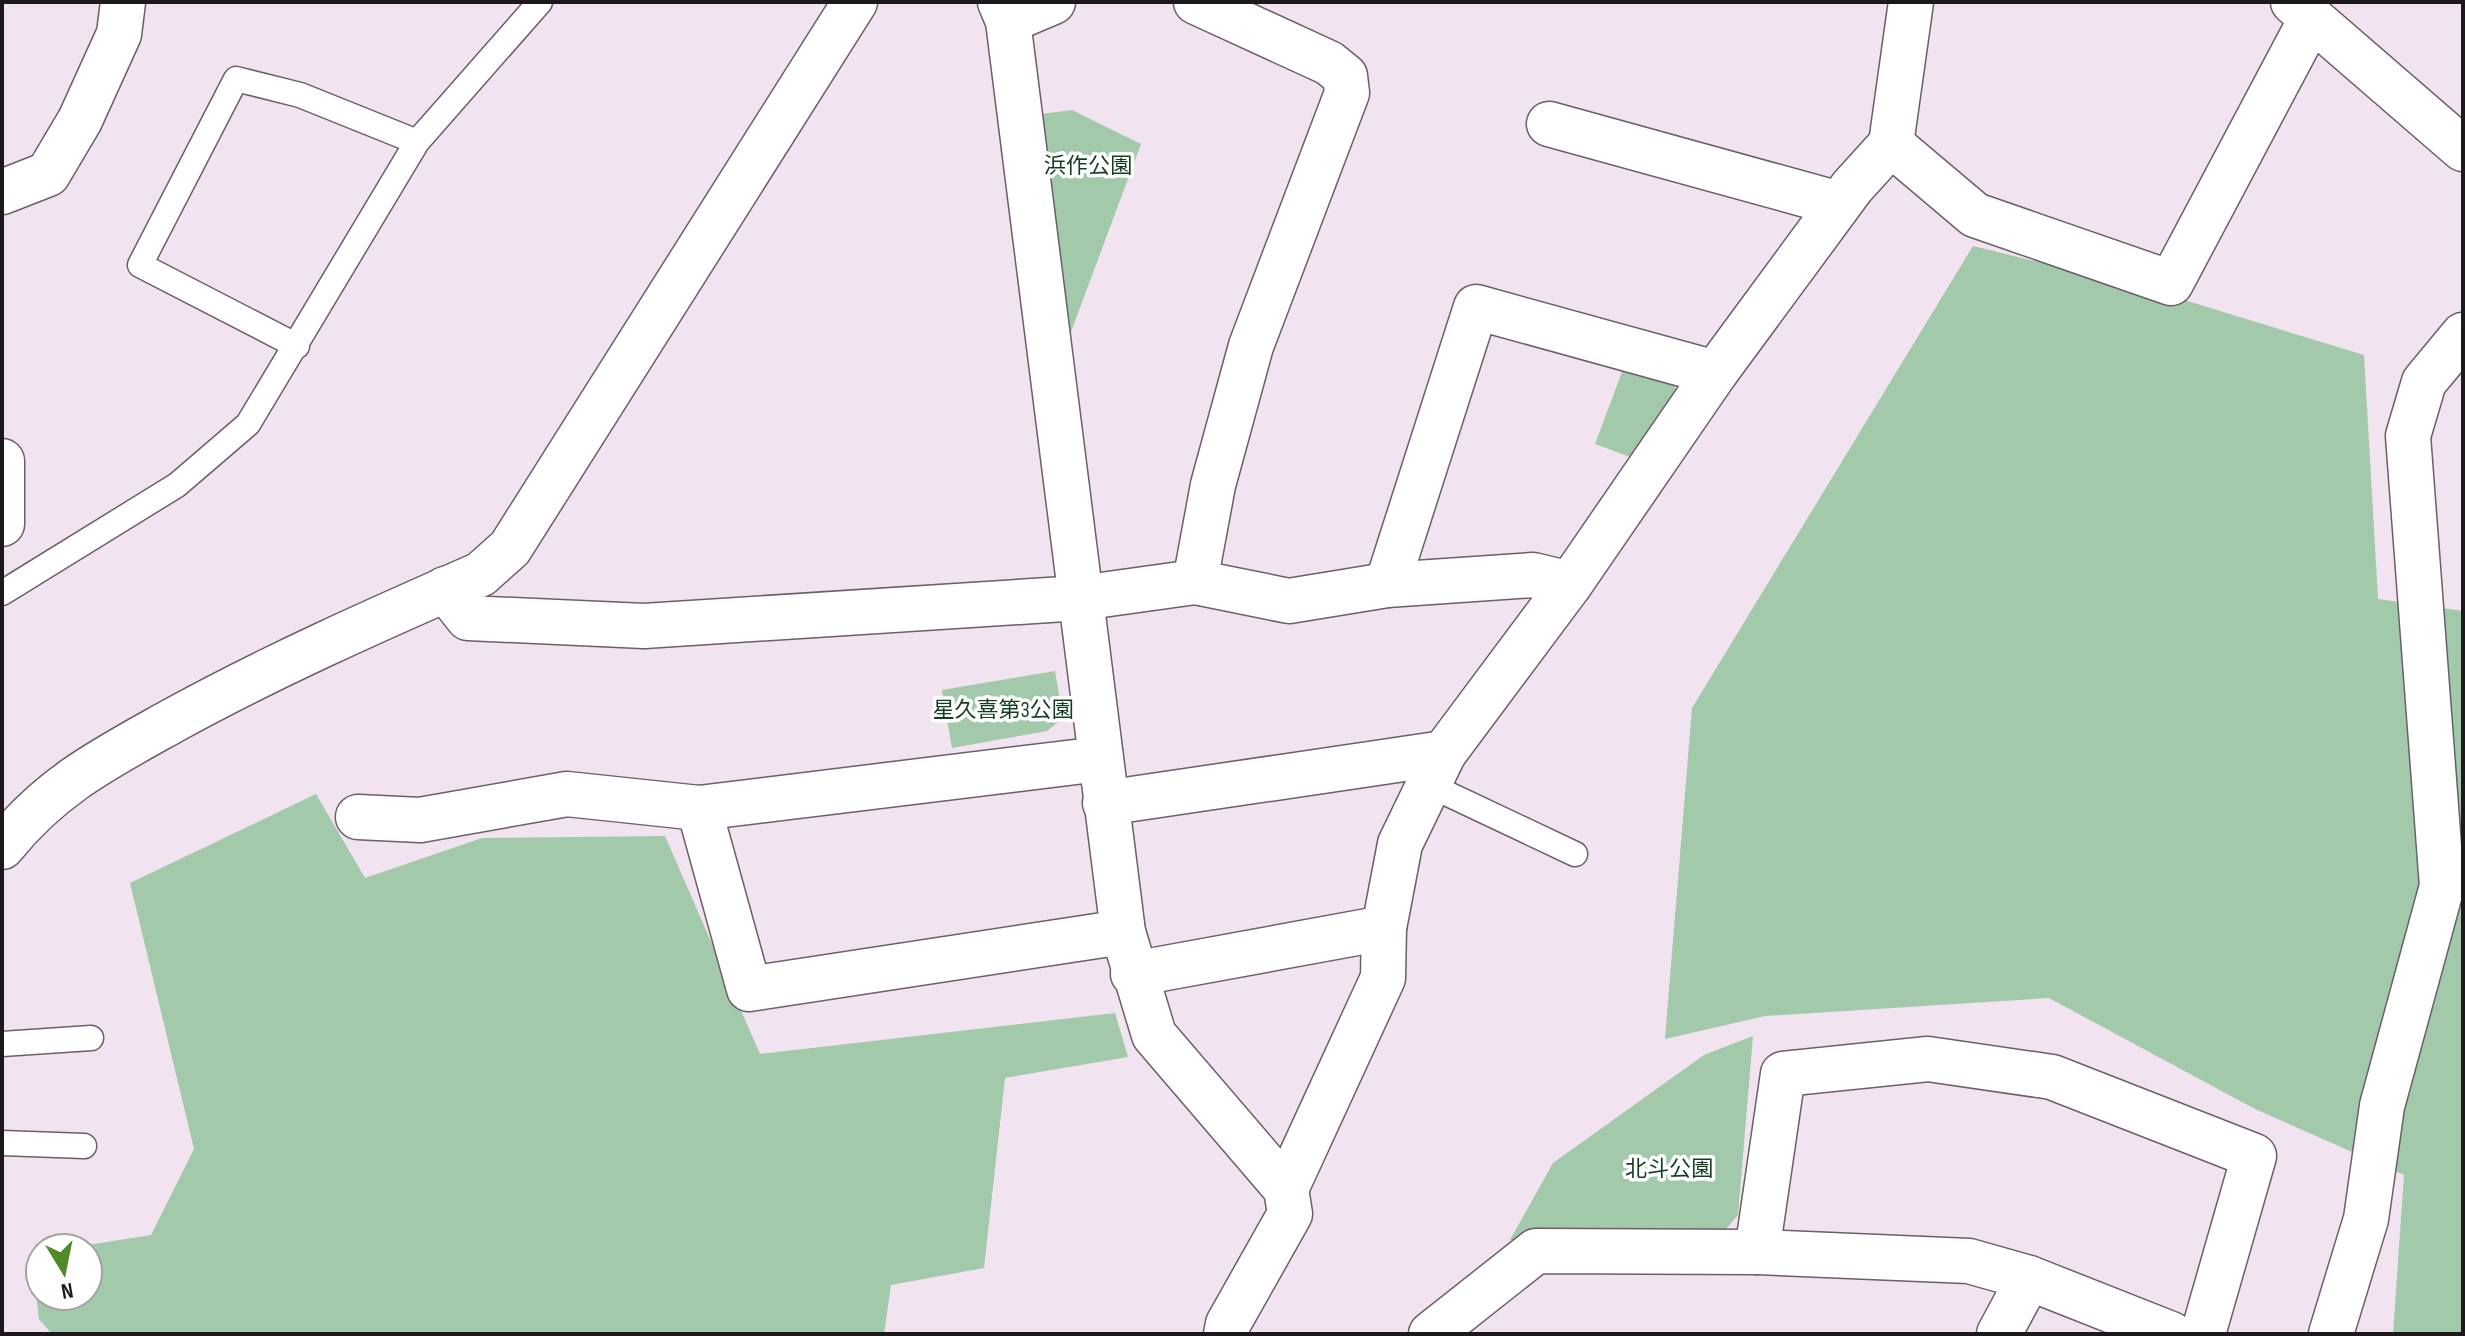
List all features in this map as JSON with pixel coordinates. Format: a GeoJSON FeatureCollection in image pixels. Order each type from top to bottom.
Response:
{"type":"FeatureCollection","features":[{"type":"Feature","properties":{"kind":"street"},"geometry":{"type":"LineString","coordinates":[[2,192],[48,174],[80,120],[119,34],[123,2]]}},
{"type":"Feature","properties":{"kind":"street"},"geometry":{"type":"LineString","coordinates":[[2,847],[24,820],[73,777],[263,671],[481,574],[510,548],[855,2]]}},
{"type":"Feature","properties":{"kind":"street"},"geometry":{"type":"LineString","coordinates":[[1053,2],[1004,11],[1123,932],[1133,974],[1154,1035],[1286,1189],[1290,1214],[1228,1324],[1226,1334]]}},
{"type":"Feature","properties":{"kind":"street"},"geometry":{"type":"LineString","coordinates":[[1195,582],[1213,485],[1251,346],[1347,93],[1345,76],[1329,63],[1196,2]]}},
{"type":"Feature","properties":{"kind":"street"},"geometry":{"type":"LineString","coordinates":[[1286,1189],[1383,978],[1384,928],[1400,844],[1437,769],[1570,584],[1715,373],[1839,204],[1891,144],[1911,2]]}},
{"type":"Feature","properties":{"kind":"street"},"geometry":{"type":"LineString","coordinates":[[1891,144],[1975,215],[2171,283],[2302,10],[2463,149]]}},
{"type":"Feature","properties":{"kind":"street"},"geometry":{"type":"LineString","coordinates":[[1549,124],[1839,204]]}},
{"type":"Feature","properties":{"kind":"street"},"geometry":{"type":"LineString","coordinates":[[1387,585],[1476,307],[1715,373]]}},
{"type":"Feature","properties":{"kind":"street"},"geometry":{"type":"LineString","coordinates":[[2331,1334],[2366,1219],[2382,1106],[2442,886],[2408,436],[2424,382],[2463,335]]}},
{"type":"Feature","properties":{"kind":"street"},"geometry":{"type":"LineString","coordinates":[[2,461],[2,524]]}},
{"type":"Feature","properties":{"kind":"street"},"geometry":{"type":"LineString","coordinates":[[445,589],[468,618],[644,626],[1080,598],[1195,582],[1289,601],[1387,585],[1533,575],[1570,584]]}},
{"type":"Feature","properties":{"kind":"street"},"geometry":{"type":"LineString","coordinates":[[358,817],[420,820],[567,794],[699,808],[1100,759]]}},
{"type":"Feature","properties":{"kind":"street"},"geometry":{"type":"LineString","coordinates":[[1105,803],[1437,769]]}},
{"type":"Feature","properties":{"kind":"street"},"geometry":{"type":"LineString","coordinates":[[699,808],[749,989],[1123,932]]}},
{"type":"Feature","properties":{"kind":"street"},"geometry":{"type":"LineString","coordinates":[[1133,974],[1384,928]]}},
{"type":"Feature","properties":{"kind":"street"},"geometry":{"type":"LineString","coordinates":[[1757,1252],[1783,1074],[1928,1059],[2052,1077],[2254,1156],[2203,1334]]}},
{"type":"Feature","properties":{"kind":"street"},"geometry":{"type":"LineString","coordinates":[[1431,1334],[1536,1251],[1757,1252],[1969,1261],[2029,1278],[2171,1334]]}},
{"type":"Feature","properties":{"kind":"street"},"geometry":{"type":"LineString","coordinates":[[1999,1334],[2029,1278]]}},
{"type":"Feature","properties":{"kind":"lane"},"geometry":{"type":"LineString","coordinates":[[2,593],[177,485],[248,424],[417,142],[540,2]]}},
{"type":"Feature","properties":{"kind":"lane"},"geometry":{"type":"LineString","coordinates":[[297,346],[140,265],[236,79],[300,95],[417,142]]}},
{"type":"Feature","properties":{"kind":"lane"},"geometry":{"type":"LineString","coordinates":[[1437,769],[1575,854]]}},
{"type":"Feature","properties":{"kind":"lane"},"geometry":{"type":"LineString","coordinates":[[2,1044],[91,1038]]}},
{"type":"Feature","properties":{"kind":"lane"},"geometry":{"type":"LineString","coordinates":[[2,1143],[84,1146]]}},
{"type":"Feature","properties":{"kind":"green space","name":"浜作公園"},"geometry":{"type":"Polygon","coordinates":[[[1072,110],[1141,144],[1062,356],[1041,114],[1072,110]]]}},
{"type":"Feature","properties":{"kind":"green space"},"geometry":{"type":"Polygon","coordinates":[[[1973,246],[2145,288],[2364,355],[2378,599],[2463,611],[2463,1334],[2393,1334],[2404,1175],[2255,1109],[2049,998],[1765,1016],[1665,1039],[1692,708],[1973,246]]]}},
{"type":"Feature","properties":{"kind":"green space"},"geometry":{"type":"Polygon","coordinates":[[[1625,364],[1669,377],[1678,392],[1630,457],[1595,444],[1625,364]]]}},
{"type":"Feature","properties":{"kind":"green space","name":"星久喜第3公園"},"geometry":{"type":"Polygon","coordinates":[[[1055,671],[1063,718],[1047,731],[952,748],[942,690],[1055,671]]]}},
{"type":"Feature","properties":{"kind":"green space"},"geometry":{"type":"Polygon","coordinates":[[[316,794],[365,878],[482,838],[665,836],[760,1054],[1115,1013],[1128,1057],[1005,1078],[984,1268],[891,1285],[884,1334],[52,1334],[39,1319],[38,1312],[104,1312],[104,1242],[151,1235],[194,1149],[130,883],[316,794]]]}},
{"type":"Feature","properties":{"kind":"green space","name":"北斗公園"},"geometry":{"type":"Polygon","coordinates":[[[1753,1036],[1738,1215],[1718,1238],[1510,1240],[1553,1163],[1704,1055],[1753,1036]]]}}]}
